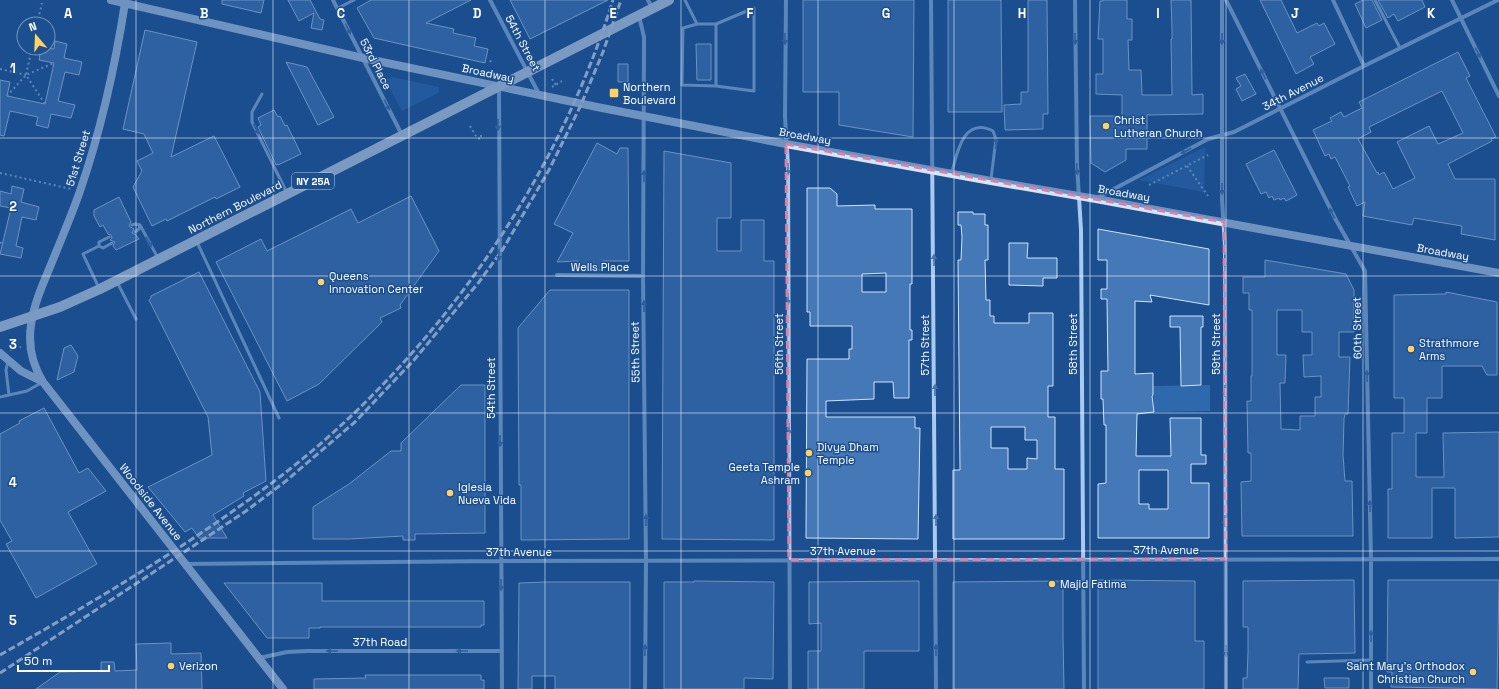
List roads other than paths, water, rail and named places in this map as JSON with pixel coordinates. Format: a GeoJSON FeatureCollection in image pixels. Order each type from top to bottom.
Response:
{"type":"FeatureCollection","features":[{"type":"Feature","properties":{"kind":"main road","name":"Broadway"},"geometry":{"type":"LineString","coordinates":[[111,0],[363,58],[786,144],[991,181],[1096,198],[1499,273]]}},
{"type":"Feature","properties":{"kind":"main road","name":"Northern Boulevard"},"geometry":{"type":"LineString","coordinates":[[0,328],[68,304],[100,289],[638,15],[650,4],[669,0]]}},
{"type":"Feature","properties":{"kind":"main road","name":"51st Street"},"geometry":{"type":"LineString","coordinates":[[32,317],[42,287],[80,191],[105,106],[119,42],[125,2]]}},
{"type":"Feature","properties":{"kind":"main road","name":"Woodside Avenue"},"geometry":{"type":"LineString","coordinates":[[32,317],[30,344],[36,368],[43,382],[282,689]]}},
{"type":"Feature","properties":{"kind":"main road"},"geometry":{"type":"LineString","coordinates":[[3,352],[8,361],[21,371],[43,382]]}},
{"type":"Feature","properties":{"kind":"street","name":"53rd Place"},"geometry":{"type":"LineString","coordinates":[[333,0],[403,136]]}},
{"type":"Feature","properties":{"kind":"street","name":"54th Street"},"geometry":{"type":"LineString","coordinates":[[490,0],[540,95]]}},
{"type":"Feature","properties":{"kind":"street","name":"56th Street"},"geometry":{"type":"LineString","coordinates":[[786,0],[785,117],[788,182],[790,689]]}},
{"type":"Feature","properties":{"kind":"street","name":"57th Street"},"geometry":{"type":"LineString","coordinates":[[931,0],[936,689]]}},
{"type":"Feature","properties":{"kind":"street","name":"58th Street"},"geometry":{"type":"LineString","coordinates":[[1075,0],[1077,165],[1081,230],[1084,689]]}},
{"type":"Feature","properties":{"kind":"street","name":"59th Street"},"geometry":{"type":"LineString","coordinates":[[1222,0],[1222,200],[1225,246],[1226,689]]}},
{"type":"Feature","properties":{"kind":"street","name":"60th Street"},"geometry":{"type":"LineString","coordinates":[[1226,0],[1336,220],[1365,271],[1371,559],[1371,689]]}},
{"type":"Feature","properties":{"kind":"street"},"geometry":{"type":"LineString","coordinates":[[1333,0],[1364,66]]}},
{"type":"Feature","properties":{"kind":"street"},"geometry":{"type":"LineString","coordinates":[[1452,0],[1499,96]]}},
{"type":"Feature","properties":{"kind":"street","name":"34th Avenue"},"geometry":{"type":"LineString","coordinates":[[1096,198],[1208,139],[1234,132],[1498,0]]}},
{"type":"Feature","properties":{"kind":"street","name":"55th Street"},"geometry":{"type":"LineString","coordinates":[[638,15],[644,37],[643,276],[646,561],[644,689]]}},
{"type":"Feature","properties":{"kind":"street","name":"54th Street"},"geometry":{"type":"LineString","coordinates":[[499,86],[502,689]]}},
{"type":"Feature","properties":{"kind":"street","name":"Wells Place"},"geometry":{"type":"LineString","coordinates":[[557,275],[643,276]]}},
{"type":"Feature","properties":{"kind":"street","name":"37th Avenue"},"geometry":{"type":"LineString","coordinates":[[186,564],[501,561],[1499,559]]}},
{"type":"Feature","properties":{"kind":"street","name":"37th Road"},"geometry":{"type":"LineString","coordinates":[[259,658],[286,652],[307,651],[502,651]]}},
{"type":"Feature","properties":{"kind":"lane"},"geometry":{"type":"LineString","coordinates":[[338,8],[354,0]]}},
{"type":"Feature","properties":{"kind":"lane"},"geometry":{"type":"LineString","coordinates":[[685,0],[697,24]]}},
{"type":"Feature","properties":{"kind":"lane"},"geometry":{"type":"LineString","coordinates":[[1375,0],[1400,48]]}},
{"type":"Feature","properties":{"kind":"lane"},"geometry":{"type":"LineString","coordinates":[[754,8],[754,91],[716,86],[682,85],[683,28],[697,24],[716,24],[754,8]]}},
{"type":"Feature","properties":{"kind":"lane"},"geometry":{"type":"LineString","coordinates":[[716,24],[716,86]]}},
{"type":"Feature","properties":{"kind":"lane"},"geometry":{"type":"LineString","coordinates":[[262,94],[252,112],[252,122],[288,194]]}},
{"type":"Feature","properties":{"kind":"lane"},"geometry":{"type":"LineString","coordinates":[[951,174],[957,152],[965,135],[975,128],[988,128],[993,131],[996,139],[991,181]]}},
{"type":"Feature","properties":{"kind":"lane"},"geometry":{"type":"LineString","coordinates":[[132,225],[140,225]]}},
{"type":"Feature","properties":{"kind":"lane"},"geometry":{"type":"LineString","coordinates":[[135,232],[139,229],[140,225]]}},
{"type":"Feature","properties":{"kind":"lane"},"geometry":{"type":"LineString","coordinates":[[140,225],[158,260]]}},
{"type":"Feature","properties":{"kind":"lane"},"geometry":{"type":"LineString","coordinates":[[99,246],[99,242],[109,237]]}},
{"type":"Feature","properties":{"kind":"lane"},"geometry":{"type":"LineString","coordinates":[[196,241],[279,418]]}},
{"type":"Feature","properties":{"kind":"lane"},"geometry":{"type":"LineString","coordinates":[[100,289],[83,254],[99,246],[103,248],[112,243]]}},
{"type":"Feature","properties":{"kind":"lane"},"geometry":{"type":"LineString","coordinates":[[116,281],[136,320]]}},
{"type":"Feature","properties":{"kind":"lane"},"geometry":{"type":"LineString","coordinates":[[8,361],[6,370],[9,395]]}},
{"type":"Feature","properties":{"kind":"lane"},"geometry":{"type":"LineString","coordinates":[[0,397],[27,391],[43,382]]}},
{"type":"Feature","properties":{"kind":"lane"},"geometry":{"type":"LineString","coordinates":[[1307,662],[1371,660]]}},
{"type":"Feature","properties":{"kind":"railway"},"geometry":{"type":"LineString","coordinates":[[0,655],[144,570],[248,501],[281,476],[337,429],[389,378],[438,322],[483,263],[523,200],[559,135],[589,68],[613,0]]}},
{"type":"Feature","properties":{"kind":"railway"},"geometry":{"type":"LineString","coordinates":[[0,673],[246,511],[286,481],[355,422],[414,360],[479,282],[503,249],[549,170],[580,107],[603,52],[621,0]]}},
{"type":"Feature","properties":{"kind":"place","name":"Northern Boulevard"},"geometry":{"type":"Point","coordinates":[614,93]}},
{"type":"Feature","properties":{"kind":"place","name":"Christ Lutheran Church"},"geometry":{"type":"Point","coordinates":[1106,126]}},
{"type":"Feature","properties":{"kind":"place","name":"Queens Innovation Center"},"geometry":{"type":"Point","coordinates":[321,282]}},
{"type":"Feature","properties":{"kind":"place","name":"Strathmore Arms"},"geometry":{"type":"Point","coordinates":[1411,349]}},
{"type":"Feature","properties":{"kind":"place","name":"Divya Dham Temple"},"geometry":{"type":"Point","coordinates":[809,453]}},
{"type":"Feature","properties":{"kind":"place","name":"Geeta Temple Ashram"},"geometry":{"type":"Point","coordinates":[808,473]}},
{"type":"Feature","properties":{"kind":"place","name":"Iglesia Nueva Vida"},"geometry":{"type":"Point","coordinates":[450,493]}},
{"type":"Feature","properties":{"kind":"place","name":"Majid Fatima"},"geometry":{"type":"Point","coordinates":[1052,584]}},
{"type":"Feature","properties":{"kind":"place","name":"Verizon"},"geometry":{"type":"Point","coordinates":[171,666]}},
{"type":"Feature","properties":{"kind":"place","name":"Saint Mary's Orthodox Christian Church"},"geometry":{"type":"Point","coordinates":[1473,672]}}]}
